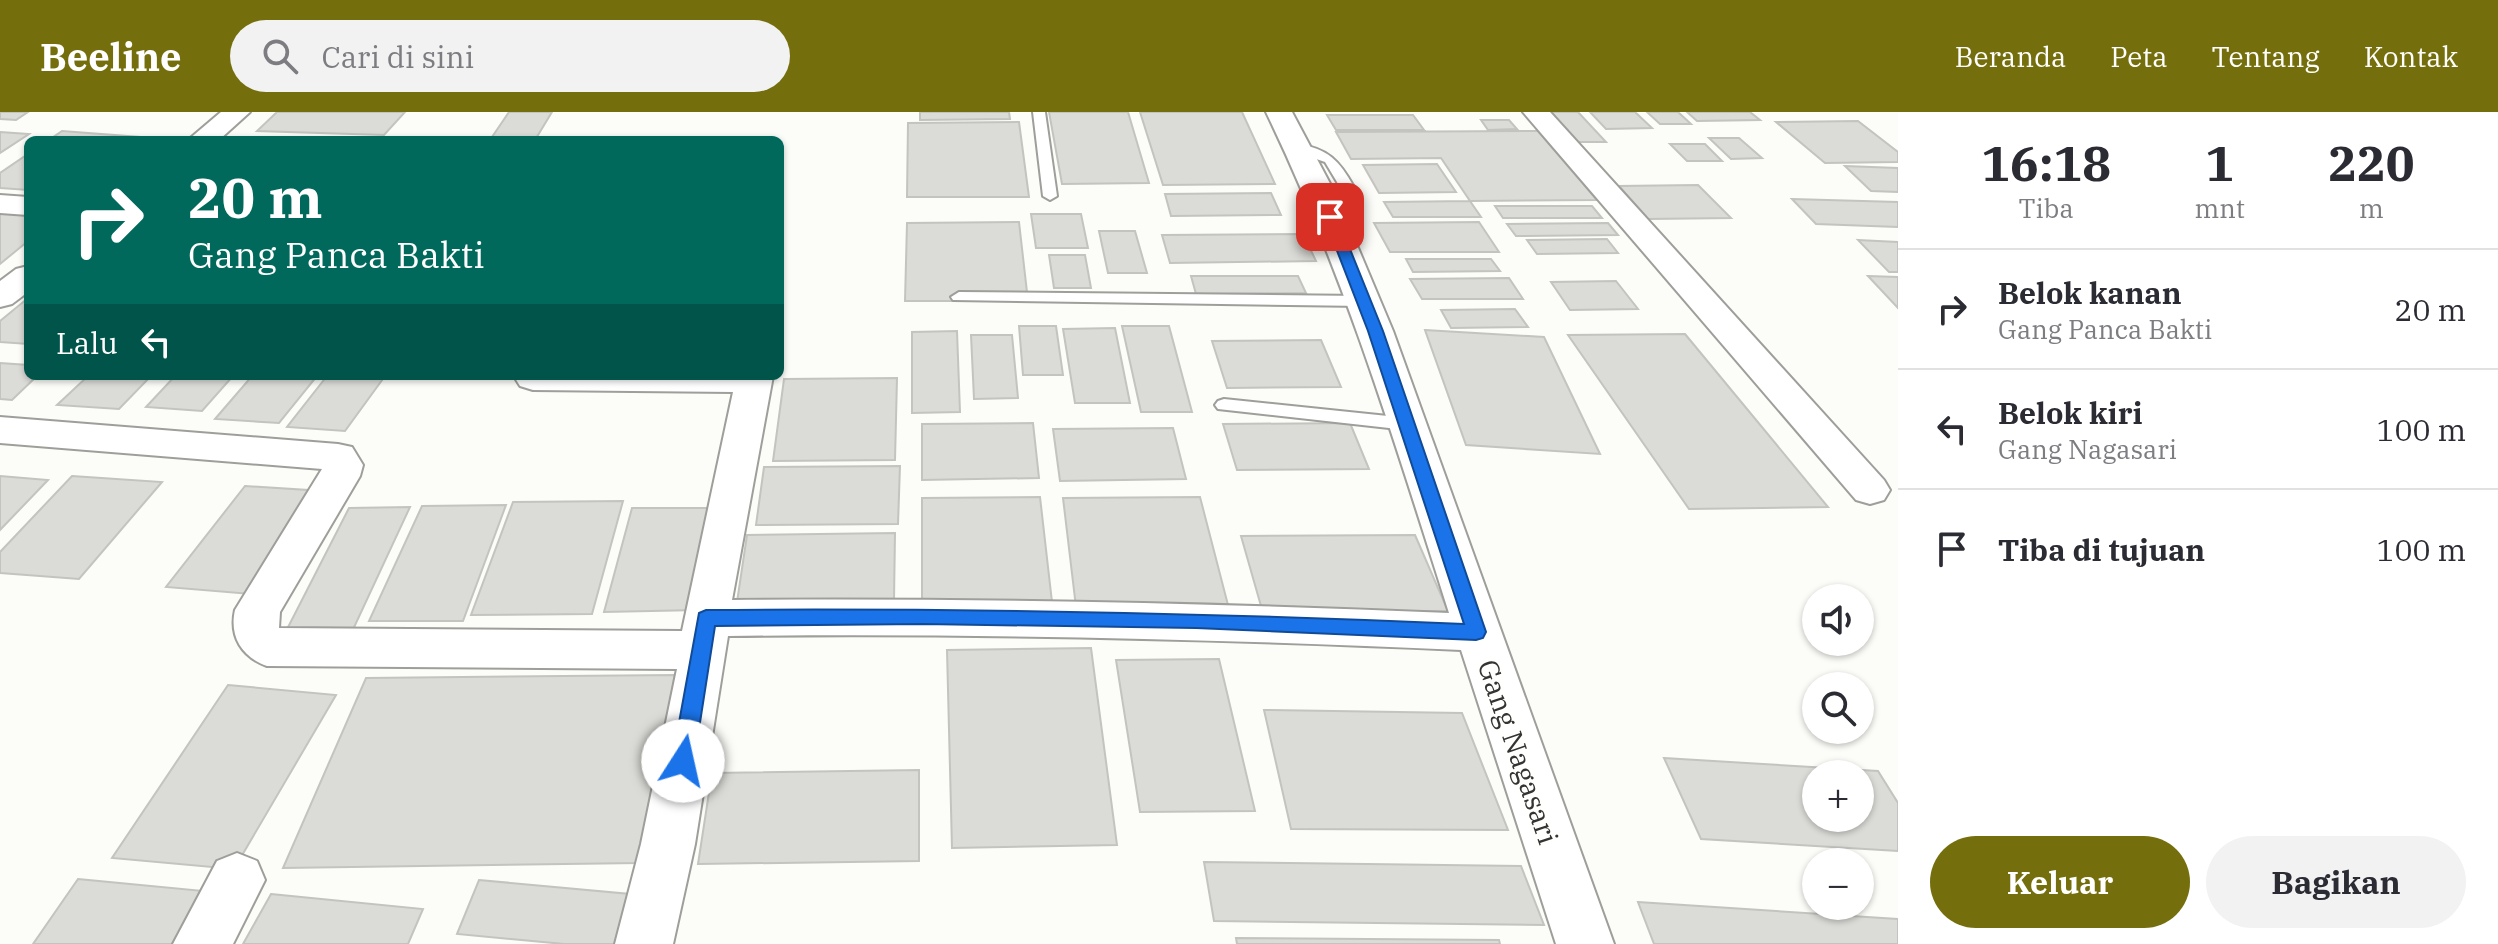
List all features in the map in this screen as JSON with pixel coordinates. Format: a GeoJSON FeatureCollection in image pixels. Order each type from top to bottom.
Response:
{"type":"FeatureCollection","features":[{"type":"Feature","properties":{"kind":"street"},"geometry":{"type":"LineString","coordinates":[[207,136],[237,112]]}},
{"type":"Feature","properties":{"kind":"street"},"geometry":{"type":"LineString","coordinates":[[1536,112],[1870,490]]}},
{"type":"Feature","properties":{"kind":"street","name":"Gang Nagasari"},"geometry":{"type":"LineString","coordinates":[[1289,130],[1320,193],[1364,301],[1585,944]]}},
{"type":"Feature","properties":{"kind":"street"},"geometry":{"type":"LineString","coordinates":[[0,204],[24,206]]}},
{"type":"Feature","properties":{"kind":"street"},"geometry":{"type":"LineString","coordinates":[[0,297],[24,279]]}},
{"type":"Feature","properties":{"kind":"street"},"geometry":{"type":"LineString","coordinates":[[644,944],[668,844],[754,380]]}},
{"type":"Feature","properties":{"kind":"street"},"geometry":{"type":"LineString","coordinates":[[0,430],[338,457],[343,465],[340,476],[258,610],[254,628],[267,647],[705,634],[923,616],[1196,620],[1476,632]]}},
{"type":"Feature","properties":{"kind":"street"},"geometry":{"type":"LineString","coordinates":[[202,944],[237,880]]}},
{"type":"Feature","properties":{"kind":"lane"},"geometry":{"type":"LineString","coordinates":[[1039,112],[1050,196]]}},
{"type":"Feature","properties":{"kind":"lane"},"geometry":{"type":"LineString","coordinates":[[959,297],[1364,301]]}},
{"type":"Feature","properties":{"kind":"lane"},"geometry":{"type":"LineString","coordinates":[[1224,405],[1407,424]]}},
{"type":"Feature","properties":{"kind":"building"},"geometry":{"type":"Polygon","coordinates":[[[0,112],[28,112],[16,120],[0,119],[0,112]]]}},
{"type":"Feature","properties":{"kind":"building"},"geometry":{"type":"Polygon","coordinates":[[[277,112],[405,112],[384,135],[257,131],[277,112]]]}},
{"type":"Feature","properties":{"kind":"building"},"geometry":{"type":"Polygon","coordinates":[[[509,112],[552,112],[537,136],[493,136],[509,112]]]}},
{"type":"Feature","properties":{"kind":"building"},"geometry":{"type":"Polygon","coordinates":[[[920,112],[1009,112],[1010,119],[920,120],[920,112]]]}},
{"type":"Feature","properties":{"kind":"building"},"geometry":{"type":"Polygon","coordinates":[[[1049,112],[1128,112],[1149,183],[1062,184],[1049,112]]]}},
{"type":"Feature","properties":{"kind":"building"},"geometry":{"type":"Polygon","coordinates":[[[1140,112],[1242,112],[1275,184],[1163,185],[1140,112]]]}},
{"type":"Feature","properties":{"kind":"building"},"geometry":{"type":"Polygon","coordinates":[[[1545,112],[1578,112],[1606,142],[1571,142],[1545,112]]]}},
{"type":"Feature","properties":{"kind":"building"},"geometry":{"type":"Polygon","coordinates":[[[1590,112],[1635,112],[1652,128],[1606,129],[1590,112]]]}},
{"type":"Feature","properties":{"kind":"building"},"geometry":{"type":"Polygon","coordinates":[[[1647,112],[1678,112],[1691,124],[1660,124],[1647,112]]]}},
{"type":"Feature","properties":{"kind":"building"},"geometry":{"type":"Polygon","coordinates":[[[1687,112],[1750,112],[1760,120],[1697,121],[1687,112]]]}},
{"type":"Feature","properties":{"kind":"building"},"geometry":{"type":"Polygon","coordinates":[[[1327,115],[1413,115],[1424,130],[1336,130],[1327,115]]]}},
{"type":"Feature","properties":{"kind":"building"},"geometry":{"type":"Polygon","coordinates":[[[1481,120],[1509,120],[1517,129],[1488,130],[1481,120]]]}},
{"type":"Feature","properties":{"kind":"building"},"geometry":{"type":"Polygon","coordinates":[[[1858,121],[1898,152],[1898,162],[1825,163],[1776,122],[1858,121]]]}},
{"type":"Feature","properties":{"kind":"building"},"geometry":{"type":"Polygon","coordinates":[[[1019,122],[1029,197],[907,197],[908,123],[1019,122]]]}},
{"type":"Feature","properties":{"kind":"building"},"geometry":{"type":"Polygon","coordinates":[[[62,131],[128,136],[55,136],[62,131]]]}},
{"type":"Feature","properties":{"kind":"building"},"geometry":{"type":"Polygon","coordinates":[[[1538,131],[1597,200],[1470,201],[1441,158],[1351,159],[1336,132],[1538,131]]]}},
{"type":"Feature","properties":{"kind":"building"},"geometry":{"type":"Polygon","coordinates":[[[0,132],[29,134],[24,136],[0,153],[0,132]]]}},
{"type":"Feature","properties":{"kind":"building"},"geometry":{"type":"Polygon","coordinates":[[[1709,138],[1739,138],[1762,158],[1731,159],[1709,138]]]}},
{"type":"Feature","properties":{"kind":"building"},"geometry":{"type":"Polygon","coordinates":[[[1670,144],[1705,144],[1722,161],[1687,161],[1670,144]]]}},
{"type":"Feature","properties":{"kind":"building"},"geometry":{"type":"Polygon","coordinates":[[[24,157],[24,190],[0,188],[0,173],[24,157]]]}},
{"type":"Feature","properties":{"kind":"building"},"geometry":{"type":"Polygon","coordinates":[[[1437,164],[1456,192],[1379,193],[1363,165],[1437,164]]]}},
{"type":"Feature","properties":{"kind":"building"},"geometry":{"type":"Polygon","coordinates":[[[1845,166],[1898,168],[1898,192],[1871,191],[1845,166]]]}},
{"type":"Feature","properties":{"kind":"building"},"geometry":{"type":"Polygon","coordinates":[[[1698,185],[1731,218],[1648,219],[1619,186],[1698,185]]]}},
{"type":"Feature","properties":{"kind":"building"},"geometry":{"type":"Polygon","coordinates":[[[1271,193],[1281,215],[1171,216],[1165,194],[1271,193]]]}},
{"type":"Feature","properties":{"kind":"building"},"geometry":{"type":"Polygon","coordinates":[[[1792,199],[1898,202],[1898,227],[1816,224],[1792,199]]]}},
{"type":"Feature","properties":{"kind":"building"},"geometry":{"type":"Polygon","coordinates":[[[1470,201],[1481,217],[1393,217],[1384,202],[1470,201]]]}},
{"type":"Feature","properties":{"kind":"building"},"geometry":{"type":"Polygon","coordinates":[[[1495,206],[1592,206],[1602,218],[1503,218],[1495,206]]]}},
{"type":"Feature","properties":{"kind":"building"},"geometry":{"type":"Polygon","coordinates":[[[0,213],[24,214],[24,244],[0,264],[0,213]]]}},
{"type":"Feature","properties":{"kind":"building"},"geometry":{"type":"Polygon","coordinates":[[[1031,214],[1081,214],[1088,248],[1036,248],[1031,214]]]}},
{"type":"Feature","properties":{"kind":"building"},"geometry":{"type":"Polygon","coordinates":[[[1019,222],[1028,301],[905,301],[907,223],[1019,222]]]}},
{"type":"Feature","properties":{"kind":"building"},"geometry":{"type":"Polygon","coordinates":[[[1479,222],[1499,252],[1390,252],[1374,223],[1479,222]]]}},
{"type":"Feature","properties":{"kind":"building"},"geometry":{"type":"Polygon","coordinates":[[[1608,223],[1618,235],[1516,236],[1507,224],[1608,223]]]}},
{"type":"Feature","properties":{"kind":"building"},"geometry":{"type":"Polygon","coordinates":[[[1099,231],[1135,231],[1147,273],[1108,273],[1099,231]]]}},
{"type":"Feature","properties":{"kind":"building"},"geometry":{"type":"Polygon","coordinates":[[[1303,234],[1316,261],[1170,263],[1162,235],[1303,234]]]}},
{"type":"Feature","properties":{"kind":"building"},"geometry":{"type":"Polygon","coordinates":[[[1607,239],[1618,253],[1537,254],[1527,240],[1607,239]]]}},
{"type":"Feature","properties":{"kind":"building"},"geometry":{"type":"Polygon","coordinates":[[[1858,240],[1898,242],[1898,272],[1889,272],[1858,240]]]}},
{"type":"Feature","properties":{"kind":"building"},"geometry":{"type":"Polygon","coordinates":[[[1049,255],[1085,255],[1091,288],[1054,288],[1049,255]]]}},
{"type":"Feature","properties":{"kind":"building"},"geometry":{"type":"Polygon","coordinates":[[[1406,259],[1491,259],[1500,271],[1413,272],[1406,259]]]}},
{"type":"Feature","properties":{"kind":"building"},"geometry":{"type":"Polygon","coordinates":[[[1191,276],[1298,276],[1306,293],[1196,294],[1191,276]]]}},
{"type":"Feature","properties":{"kind":"building"},"geometry":{"type":"Polygon","coordinates":[[[1868,276],[1898,277],[1898,308],[1868,276]]]}},
{"type":"Feature","properties":{"kind":"building"},"geometry":{"type":"Polygon","coordinates":[[[1509,278],[1523,299],[1422,299],[1410,279],[1509,278]]]}},
{"type":"Feature","properties":{"kind":"building"},"geometry":{"type":"Polygon","coordinates":[[[1616,281],[1638,309],[1570,310],[1551,282],[1616,281]]]}},
{"type":"Feature","properties":{"kind":"building"},"geometry":{"type":"Polygon","coordinates":[[[24,301],[24,344],[0,342],[0,321],[24,301]]]}},
{"type":"Feature","properties":{"kind":"building"},"geometry":{"type":"Polygon","coordinates":[[[1515,309],[1528,327],[1451,328],[1441,310],[1515,309]]]}},
{"type":"Feature","properties":{"kind":"building"},"geometry":{"type":"Polygon","coordinates":[[[1019,326],[1056,326],[1063,375],[1023,375],[1019,326]]]}},
{"type":"Feature","properties":{"kind":"building"},"geometry":{"type":"Polygon","coordinates":[[[1122,326],[1169,326],[1192,412],[1141,412],[1122,326]]]}},
{"type":"Feature","properties":{"kind":"building"},"geometry":{"type":"Polygon","coordinates":[[[1115,328],[1130,403],[1075,403],[1063,329],[1115,328]]]}},
{"type":"Feature","properties":{"kind":"building"},"geometry":{"type":"Polygon","coordinates":[[[1425,330],[1544,337],[1600,454],[1466,445],[1425,330]]]}},
{"type":"Feature","properties":{"kind":"building"},"geometry":{"type":"Polygon","coordinates":[[[957,331],[960,412],[912,413],[912,332],[957,331]]]}},
{"type":"Feature","properties":{"kind":"building"},"geometry":{"type":"Polygon","coordinates":[[[1685,334],[1828,507],[1689,509],[1568,335],[1685,334]]]}},
{"type":"Feature","properties":{"kind":"building"},"geometry":{"type":"Polygon","coordinates":[[[971,335],[1012,335],[1018,398],[974,399],[971,335]]]}},
{"type":"Feature","properties":{"kind":"building"},"geometry":{"type":"Polygon","coordinates":[[[1321,340],[1341,387],[1227,388],[1212,341],[1321,340]]]}},
{"type":"Feature","properties":{"kind":"building"},"geometry":{"type":"Polygon","coordinates":[[[0,363],[24,365],[24,380],[33,380],[12,400],[0,399],[0,363]]]}},
{"type":"Feature","properties":{"kind":"building"},"geometry":{"type":"Polygon","coordinates":[[[897,378],[895,460],[773,461],[784,379],[897,378]]]}},
{"type":"Feature","properties":{"kind":"building"},"geometry":{"type":"Polygon","coordinates":[[[84,380],[147,380],[119,409],[57,405],[84,380]]]}},
{"type":"Feature","properties":{"kind":"building"},"geometry":{"type":"Polygon","coordinates":[[[171,380],[229,380],[202,411],[146,407],[171,380]]]}},
{"type":"Feature","properties":{"kind":"building"},"geometry":{"type":"Polygon","coordinates":[[[249,380],[314,380],[279,423],[215,419],[249,380]]]}},
{"type":"Feature","properties":{"kind":"building"},"geometry":{"type":"Polygon","coordinates":[[[324,380],[382,380],[345,431],[287,427],[324,380]]]}},
{"type":"Feature","properties":{"kind":"building"},"geometry":{"type":"Polygon","coordinates":[[[1033,423],[1039,478],[922,480],[922,424],[1033,423]]]}},
{"type":"Feature","properties":{"kind":"building"},"geometry":{"type":"Polygon","coordinates":[[[1350,423],[1369,469],[1237,470],[1223,424],[1350,423]]]}},
{"type":"Feature","properties":{"kind":"building"},"geometry":{"type":"Polygon","coordinates":[[[1173,428],[1186,479],[1060,481],[1053,429],[1173,428]]]}},
{"type":"Feature","properties":{"kind":"building"},"geometry":{"type":"Polygon","coordinates":[[[900,466],[898,524],[756,525],[764,467],[900,466]]]}},
{"type":"Feature","properties":{"kind":"building"},"geometry":{"type":"Polygon","coordinates":[[[0,476],[48,480],[0,530],[0,476]]]}},
{"type":"Feature","properties":{"kind":"building"},"geometry":{"type":"Polygon","coordinates":[[[72,476],[162,482],[79,579],[0,573],[0,552],[72,476]]]}},
{"type":"Feature","properties":{"kind":"building"},"geometry":{"type":"Polygon","coordinates":[[[245,486],[323,491],[251,594],[166,587],[245,486]]]}},
{"type":"Feature","properties":{"kind":"building"},"geometry":{"type":"Polygon","coordinates":[[[1040,497],[1052,602],[922,603],[922,498],[1040,497]]]}},
{"type":"Feature","properties":{"kind":"building"},"geometry":{"type":"Polygon","coordinates":[[[1200,497],[1228,605],[1076,607],[1063,498],[1200,497]]]}},
{"type":"Feature","properties":{"kind":"building"},"geometry":{"type":"Polygon","coordinates":[[[623,501],[592,614],[471,615],[513,502],[623,501]]]}},
{"type":"Feature","properties":{"kind":"building"},"geometry":{"type":"Polygon","coordinates":[[[506,505],[463,621],[369,621],[422,506],[506,505]]]}},
{"type":"Feature","properties":{"kind":"building"},"geometry":{"type":"Polygon","coordinates":[[[410,507],[350,636],[283,637],[349,508],[410,507]]]}},
{"type":"Feature","properties":{"kind":"building"},"geometry":{"type":"Polygon","coordinates":[[[632,508],[718,508],[699,610],[604,612],[632,508]]]}},
{"type":"Feature","properties":{"kind":"building"},"geometry":{"type":"Polygon","coordinates":[[[895,533],[894,600],[737,602],[747,535],[895,533]]]}},
{"type":"Feature","properties":{"kind":"building"},"geometry":{"type":"Polygon","coordinates":[[[1415,535],[1448,611],[1263,613],[1241,536],[1415,535]]]}},
{"type":"Feature","properties":{"kind":"building"},"geometry":{"type":"Polygon","coordinates":[[[1091,648],[1117,845],[952,848],[947,650],[1091,648]]]}},
{"type":"Feature","properties":{"kind":"building"},"geometry":{"type":"Polygon","coordinates":[[[1219,659],[1255,811],[1140,812],[1116,660],[1219,659]]]}},
{"type":"Feature","properties":{"kind":"building"},"geometry":{"type":"Polygon","coordinates":[[[675,675],[639,863],[283,868],[366,678],[675,675]]]}},
{"type":"Feature","properties":{"kind":"building"},"geometry":{"type":"Polygon","coordinates":[[[228,685],[336,695],[234,869],[112,858],[228,685]]]}},
{"type":"Feature","properties":{"kind":"building"},"geometry":{"type":"Polygon","coordinates":[[[1264,710],[1462,713],[1508,830],[1291,829],[1264,710]]]}},
{"type":"Feature","properties":{"kind":"building"},"geometry":{"type":"Polygon","coordinates":[[[1664,758],[1802,766],[1802,832],[1874,832],[1874,771],[1878,771],[1898,803],[1898,851],[1701,839],[1664,758]]]}},
{"type":"Feature","properties":{"kind":"building"},"geometry":{"type":"Polygon","coordinates":[[[919,770],[919,861],[698,864],[712,773],[919,770]]]}},
{"type":"Feature","properties":{"kind":"building"},"geometry":{"type":"Polygon","coordinates":[[[1204,862],[1521,866],[1544,925],[1214,921],[1204,862]]]}},
{"type":"Feature","properties":{"kind":"building"},"geometry":{"type":"Polygon","coordinates":[[[78,879],[214,892],[184,944],[33,944],[78,879]]]}},
{"type":"Feature","properties":{"kind":"building"},"geometry":{"type":"Polygon","coordinates":[[[479,880],[630,894],[615,944],[564,944],[457,934],[479,880]]]}},
{"type":"Feature","properties":{"kind":"building"},"geometry":{"type":"Polygon","coordinates":[[[271,894],[423,909],[408,944],[243,944],[271,894]]]}},
{"type":"Feature","properties":{"kind":"building"},"geometry":{"type":"Polygon","coordinates":[[[1638,902],[1802,913],[1802,920],[1898,919],[1898,944],[1654,944],[1638,902]]]}},
{"type":"Feature","properties":{"kind":"building"},"geometry":{"type":"Polygon","coordinates":[[[1236,938],[1499,940],[1500,944],[1237,944],[1236,938]]]}},
{"type":"Feature","properties":{"kind":"route"},"geometry":{"type":"LineString","coordinates":[[683,761],[704,650],[706,618],[923,616],[1196,620],[1476,632],[1376,331],[1330,217]]}}]}
